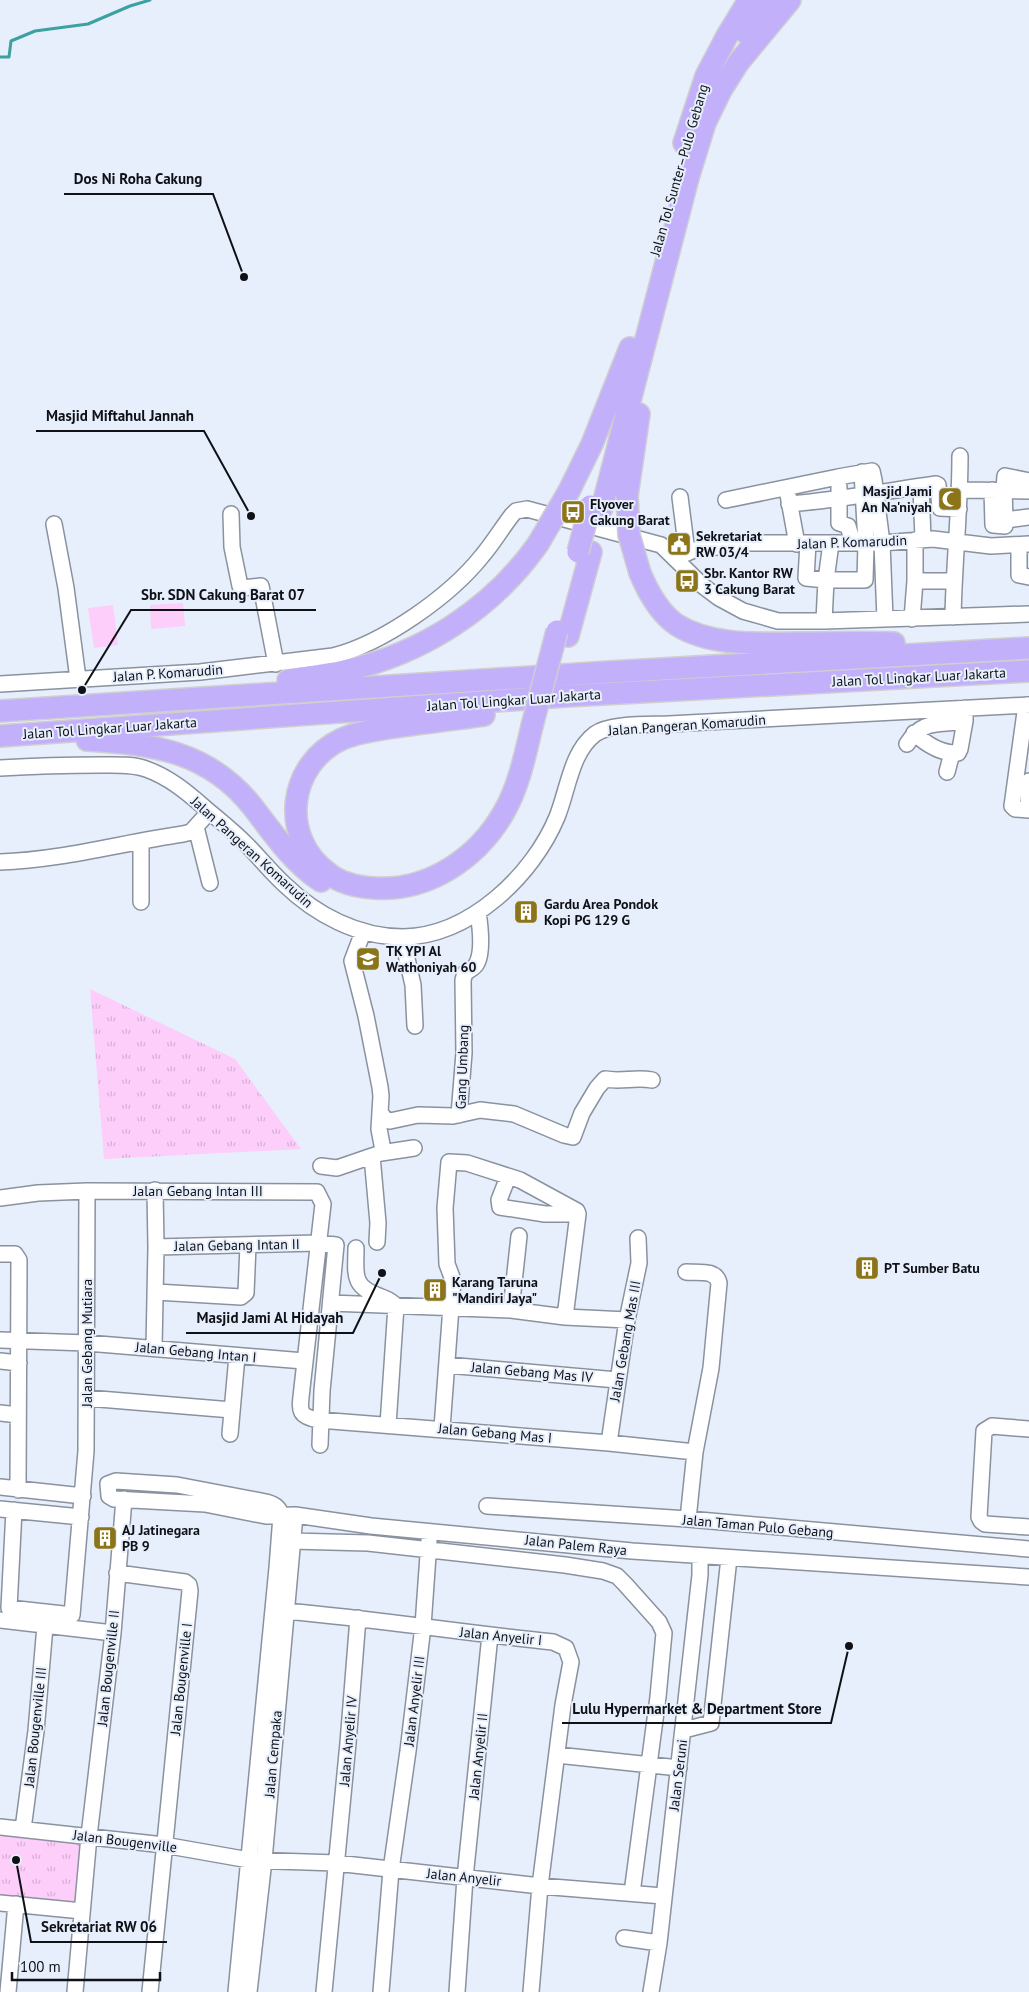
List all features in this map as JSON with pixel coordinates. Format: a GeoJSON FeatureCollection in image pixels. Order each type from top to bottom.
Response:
{"type":"FeatureCollection","features":[{"type":"Feature","properties":{"kind":"highway","name":"Jalan Tol Sunter–Pulo Gebang"},"geometry":{"type":"LineString","coordinates":[[630,348],[695,106],[711,66],[749,0]]}},
{"type":"Feature","properties":{"kind":"highway"},"geometry":{"type":"LineString","coordinates":[[705,123],[708,103],[724,66],[768,0]]}},
{"type":"Feature","properties":{"kind":"highway","name":"Jalan Tol Sunter–Pulo Gebang"},"geometry":{"type":"LineString","coordinates":[[658,296],[691,166],[705,123],[721,90],[738,63],[790,0]]}},
{"type":"Feature","properties":{"kind":"highway"},"geometry":{"type":"LineString","coordinates":[[658,296],[627,496],[629,535],[640,573],[663,614],[692,632],[720,639],[766,643],[961,644],[1019,649]]}},
{"type":"Feature","properties":{"kind":"highway"},"geometry":{"type":"LineString","coordinates":[[0,737],[67,738],[130,743],[158,748],[196,760],[212,769],[239,792],[286,850],[315,877],[343,894],[369,899],[406,898],[444,884],[470,868],[492,848],[513,819],[522,800],[538,728],[596,507],[658,296]]}},
{"type":"Feature","properties":{"kind":"highway"},"geometry":{"type":"LineString","coordinates":[[119,703],[324,675],[354,668],[386,658],[423,642],[450,628],[471,614],[506,583],[538,544],[569,491],[592,444],[630,348]]}},
{"type":"Feature","properties":{"kind":"highway"},"geometry":{"type":"LineString","coordinates":[[596,507],[630,348]]}},
{"type":"Feature","properties":{"kind":"highway","name":"Jalan Tol Lingkar Luar Jakarta"},"geometry":{"type":"LineString","coordinates":[[0,711],[1019,649]]}},
{"type":"Feature","properties":{"kind":"highway","name":"Jalan Tol Lingkar Luar Jakarta"},"geometry":{"type":"LineString","coordinates":[[0,737],[670,690],[1029,671]]}},
{"type":"Feature","properties":{"kind":"highway"},"geometry":{"type":"LineString","coordinates":[[538,728],[512,796],[500,818],[486,839],[442,873],[414,884],[391,889],[364,888],[339,880],[329,874],[310,854],[301,838],[297,822],[296,805],[300,782],[314,760],[322,752],[342,739],[384,729],[670,690]]}},
{"type":"Feature","properties":{"kind":"street"},"geometry":{"type":"LineString","coordinates":[[953,617],[958,543],[960,456]]}},
{"type":"Feature","properties":{"kind":"street"},"geometry":{"type":"LineString","coordinates":[[726,500],[862,472],[882,543],[885,619]]}},
{"type":"Feature","properties":{"kind":"street"},"geometry":{"type":"LineString","coordinates":[[838,476],[840,497],[839,523],[848,526],[860,543]]}},
{"type":"Feature","properties":{"kind":"street"},"geometry":{"type":"LineString","coordinates":[[1029,481],[1005,476],[998,490],[1005,523],[1019,545],[1019,574],[1029,577]]}},
{"type":"Feature","properties":{"kind":"street"},"geometry":{"type":"LineString","coordinates":[[822,480],[824,501]]}},
{"type":"Feature","properties":{"kind":"street"},"geometry":{"type":"LineString","coordinates":[[789,504],[824,501],[840,497],[938,484],[940,508],[959,509]]}},
{"type":"Feature","properties":{"kind":"street"},"geometry":{"type":"LineString","coordinates":[[912,618],[919,539],[921,487]]}},
{"type":"Feature","properties":{"kind":"street"},"geometry":{"type":"LineString","coordinates":[[787,488],[789,504],[802,544],[806,578],[826,580],[865,580],[860,543],[869,494]]}},
{"type":"Feature","properties":{"kind":"street"},"geometry":{"type":"LineString","coordinates":[[960,490],[1029,491]]}},
{"type":"Feature","properties":{"kind":"street"},"geometry":{"type":"LineString","coordinates":[[680,497],[682,555],[707,590],[743,610],[778,620],[824,621],[1029,614]]}},
{"type":"Feature","properties":{"kind":"street","name":"Jalan P. Komarudin"},"geometry":{"type":"LineString","coordinates":[[0,684],[200,672],[276,664],[348,652],[392,630],[450,588],[482,557],[512,515],[520,509],[527,509],[654,542],[682,555],[747,543],[882,543],[933,538],[958,543],[991,546],[1019,545]]}},
{"type":"Feature","properties":{"kind":"street"},"geometry":{"type":"LineString","coordinates":[[231,514],[232,547],[240,586],[242,588],[261,586],[276,664]]}},
{"type":"Feature","properties":{"kind":"street"},"geometry":{"type":"LineString","coordinates":[[1005,523],[1029,517]]}},
{"type":"Feature","properties":{"kind":"street"},"geometry":{"type":"LineString","coordinates":[[54,524],[66,588],[78,679]]}},
{"type":"Feature","properties":{"kind":"street"},"geometry":{"type":"LineString","coordinates":[[824,621],[826,580],[831,543]]}},
{"type":"Feature","properties":{"kind":"street"},"geometry":{"type":"LineString","coordinates":[[915,581],[954,581]]}},
{"type":"Feature","properties":{"kind":"street"},"geometry":{"type":"LineString","coordinates":[[1028,705],[1012,806],[1016,809],[1028,810],[1029,781]]}},
{"type":"Feature","properties":{"kind":"street","name":"Jalan Pangeran Komarudin"},"geometry":{"type":"LineString","coordinates":[[0,768],[89,765],[144,768],[180,787],[210,812],[235,833],[283,883],[308,905],[328,917],[363,932],[402,937],[420,936],[437,932],[478,912],[505,892],[534,856],[557,818],[571,772],[579,755],[587,742],[600,731],[626,726],[965,715],[1028,705]]}},
{"type":"Feature","properties":{"kind":"street"},"geometry":{"type":"LineString","coordinates":[[965,715],[958,753],[928,746],[911,739],[927,725],[946,724],[965,715]]}},
{"type":"Feature","properties":{"kind":"street"},"geometry":{"type":"LineString","coordinates":[[943,769],[946,724]]}},
{"type":"Feature","properties":{"kind":"street"},"geometry":{"type":"LineString","coordinates":[[0,862],[54,858],[183,834],[191,832],[210,812]]}},
{"type":"Feature","properties":{"kind":"street"},"geometry":{"type":"LineString","coordinates":[[196,827],[210,883]]}},
{"type":"Feature","properties":{"kind":"street"},"geometry":{"type":"LineString","coordinates":[[141,841],[141,902]]}},
{"type":"Feature","properties":{"kind":"street","name":"Gang Umbang"},"geometry":{"type":"LineString","coordinates":[[478,912],[480,940],[478,962],[474,968],[465,973],[463,980],[464,1053],[459,1115],[480,1110],[514,1114],[564,1136],[574,1137],[582,1113],[597,1088],[605,1079],[639,1078],[652,1080]]}},
{"type":"Feature","properties":{"kind":"street"},"geometry":{"type":"LineString","coordinates":[[363,932],[352,961],[374,1050],[381,1096],[379,1129],[383,1150],[377,1155]]}},
{"type":"Feature","properties":{"kind":"street"},"geometry":{"type":"LineString","coordinates":[[402,937],[413,985],[415,1026]]}},
{"type":"Feature","properties":{"kind":"street"},"geometry":{"type":"LineString","coordinates":[[380,1112],[385,1119],[390,1121],[418,1115],[459,1115]]}},
{"type":"Feature","properties":{"kind":"street"},"geometry":{"type":"LineString","coordinates":[[321,1166],[337,1168],[377,1155],[414,1148]]}},
{"type":"Feature","properties":{"kind":"street"},"geometry":{"type":"LineString","coordinates":[[376,1242],[378,1223],[377,1155]]}},
{"type":"Feature","properties":{"kind":"street"},"geometry":{"type":"LineString","coordinates":[[442,1428],[453,1280],[447,1264],[444,1208],[447,1165],[451,1161],[467,1163],[508,1176],[544,1192],[577,1211],[565,1317]]}},
{"type":"Feature","properties":{"kind":"street"},"geometry":{"type":"LineString","coordinates":[[508,1176],[499,1200],[500,1208],[545,1214],[578,1214]]}},
{"type":"Feature","properties":{"kind":"street"},"geometry":{"type":"LineString","coordinates":[[154,1348],[156,1292],[155,1190]]}},
{"type":"Feature","properties":{"kind":"street","name":"Jalan Gebang Intan III"},"geometry":{"type":"LineString","coordinates":[[0,1198],[38,1193],[87,1191],[317,1192],[323,1204],[318,1243]]}},
{"type":"Feature","properties":{"kind":"street","name":"Jalan Gebang Mutiara"},"geometry":{"type":"LineString","coordinates":[[3,1612],[71,1616],[73,1614],[83,1496],[87,1398],[87,1191]]}},
{"type":"Feature","properties":{"kind":"street"},"geometry":{"type":"LineString","coordinates":[[511,1310],[519,1236]]}},
{"type":"Feature","properties":{"kind":"street","name":"Jalan Gebang Mas III"},"geometry":{"type":"LineString","coordinates":[[609,1443],[617,1380],[638,1263],[638,1238]]}},
{"type":"Feature","properties":{"kind":"street"},"geometry":{"type":"LineString","coordinates":[[319,1420],[308,1418],[301,1413],[304,1361],[318,1243],[334,1244],[337,1247],[319,1420],[320,1445]]}},
{"type":"Feature","properties":{"kind":"street","name":"Jalan Gebang Intan II"},"geometry":{"type":"LineString","coordinates":[[156,1247],[318,1243]]}},
{"type":"Feature","properties":{"kind":"street"},"geometry":{"type":"LineString","coordinates":[[156,1292],[241,1297],[246,1293],[248,1245]]}},
{"type":"Feature","properties":{"kind":"street"},"geometry":{"type":"LineString","coordinates":[[356,1248],[356,1275],[361,1286],[370,1292],[391,1300],[396,1306],[388,1425]]}},
{"type":"Feature","properties":{"kind":"street"},"geometry":{"type":"LineString","coordinates":[[0,1254],[15,1254],[19,1260],[18,1490]]}},
{"type":"Feature","properties":{"kind":"street"},"geometry":{"type":"LineString","coordinates":[[686,1272],[712,1273],[718,1278],[720,1283],[711,1368],[695,1452],[688,1519]]}},
{"type":"Feature","properties":{"kind":"street"},"geometry":{"type":"LineString","coordinates":[[331,1302],[511,1310],[565,1317],[627,1320]]}},
{"type":"Feature","properties":{"kind":"street","name":"Jalan Gebang Intan I"},"geometry":{"type":"LineString","coordinates":[[0,1340],[87,1343],[304,1361]]}},
{"type":"Feature","properties":{"kind":"street"},"geometry":{"type":"LineString","coordinates":[[230,1434],[237,1356]]}},
{"type":"Feature","properties":{"kind":"street"},"geometry":{"type":"LineString","coordinates":[[0,1361],[18,1363]]}},
{"type":"Feature","properties":{"kind":"street","name":"Jalan Gebang Mas IV"},"geometry":{"type":"LineString","coordinates":[[447,1365],[617,1380]]}},
{"type":"Feature","properties":{"kind":"street"},"geometry":{"type":"LineString","coordinates":[[87,1398],[232,1410]]}},
{"type":"Feature","properties":{"kind":"street"},"geometry":{"type":"LineString","coordinates":[[0,1413],[18,1415]]}},
{"type":"Feature","properties":{"kind":"street","name":"Jalan Gebang Mas I"},"geometry":{"type":"LineString","coordinates":[[319,1420],[442,1428],[695,1452]]}},
{"type":"Feature","properties":{"kind":"street"},"geometry":{"type":"LineString","coordinates":[[1029,1429],[992,1426],[984,1431],[979,1517],[980,1521],[985,1524],[1029,1527]]}},
{"type":"Feature","properties":{"kind":"street"},"geometry":{"type":"LineString","coordinates":[[124,1499],[114,1499],[109,1496],[108,1484],[116,1481],[177,1485],[244,1497],[275,1505],[288,1516]]}},
{"type":"Feature","properties":{"kind":"street"},"geometry":{"type":"LineString","coordinates":[[0,1487],[83,1496]]}},
{"type":"Feature","properties":{"kind":"street","name":"Jalan Palem Raya"},"geometry":{"type":"LineString","coordinates":[[124,1499],[205,1504],[266,1516],[288,1516],[372,1526],[700,1556],[1029,1578]]}},
{"type":"Feature","properties":{"kind":"street","name":"Jalan Bougenville II"},"geometry":{"type":"LineString","coordinates":[[75,1992],[89,1836],[113,1633],[124,1499]]}},
{"type":"Feature","properties":{"kind":"street","name":"Jalan Taman Pulo Gebang"},"geometry":{"type":"LineString","coordinates":[[487,1506],[688,1519],[1029,1550]]}},
{"type":"Feature","properties":{"kind":"street"},"geometry":{"type":"LineString","coordinates":[[81,1516],[7,1509],[3,1612],[45,1626],[113,1633]]}},
{"type":"Feature","properties":{"kind":"street","name":"Jalan Cempaka"},"geometry":{"type":"LineString","coordinates":[[236,1992],[256,1860],[286,1611],[292,1541],[288,1516]]}},
{"type":"Feature","properties":{"kind":"street","name":"Jalan Cempaka"},"geometry":{"type":"LineString","coordinates":[[249,1992],[256,1860],[288,1516]]}},
{"type":"Feature","properties":{"kind":"street","name":"Jalan Anyelir III"},"geometry":{"type":"LineString","coordinates":[[381,1992],[391,1870],[423,1626],[430,1531]]}},
{"type":"Feature","properties":{"kind":"street"},"geometry":{"type":"LineString","coordinates":[[292,1541],[368,1543],[565,1565],[603,1571],[617,1576],[659,1622],[664,1633],[648,1765],[629,1893]]}},
{"type":"Feature","properties":{"kind":"street","name":"Jalan Seruni"},"geometry":{"type":"LineString","coordinates":[[650,1992],[659,1942],[684,1730],[700,1575],[700,1556]]}},
{"type":"Feature","properties":{"kind":"street"},"geometry":{"type":"LineString","coordinates":[[684,1730],[712,1723],[729,1558]]}},
{"type":"Feature","properties":{"kind":"street","name":"Jalan Bougenville I"},"geometry":{"type":"LineString","coordinates":[[117,1573],[185,1582],[189,1585],[190,1591],[164,1846]]}},
{"type":"Feature","properties":{"kind":"street","name":"Jalan Anyelir I"},"geometry":{"type":"LineString","coordinates":[[286,1611],[553,1642],[566,1648],[571,1662],[562,1705],[540,1886],[531,1992]]}},
{"type":"Feature","properties":{"kind":"street","name":"Jalan Anyelir IV"},"geometry":{"type":"LineString","coordinates":[[324,1992],[358,1618]]}},
{"type":"Feature","properties":{"kind":"street","name":"Jalan Bougenville III"},"geometry":{"type":"LineString","coordinates":[[23,1829],[36,1731],[45,1626]]}},
{"type":"Feature","properties":{"kind":"street","name":"Jalan Anyelir II"},"geometry":{"type":"LineString","coordinates":[[457,1992],[465,1878],[490,1635]]}},
{"type":"Feature","properties":{"kind":"street"},"geometry":{"type":"LineString","coordinates":[[557,1755],[679,1768]]}},
{"type":"Feature","properties":{"kind":"street","name":"Jalan Bougenville"},"geometry":{"type":"LineString","coordinates":[[0,1827],[89,1836],[256,1860]]}},
{"type":"Feature","properties":{"kind":"street"},"geometry":{"type":"LineString","coordinates":[[150,1992],[164,1846]]}},
{"type":"Feature","properties":{"kind":"street","name":"Jalan Anyelir"},"geometry":{"type":"LineString","coordinates":[[256,1860],[336,1864],[663,1898]]}},
{"type":"Feature","properties":{"kind":"street"},"geometry":{"type":"LineString","coordinates":[[0,1903],[82,1911]]}},
{"type":"Feature","properties":{"kind":"street"},"geometry":{"type":"LineString","coordinates":[[8,1992],[16,1904]]}},
{"type":"Feature","properties":{"kind":"street"},"geometry":{"type":"LineString","coordinates":[[624,1938],[659,1942]]}},
{"type":"Feature","properties":{"kind":"green space"},"geometry":{"type":"Polygon","coordinates":[[[183,603],[185,626],[151,629],[150,605],[183,603]]]}},
{"type":"Feature","properties":{"kind":"green space"},"geometry":{"type":"Polygon","coordinates":[[[113,605],[118,645],[94,648],[88,608],[113,605]]]}},
{"type":"Feature","properties":{"kind":"green space"},"geometry":{"type":"Polygon","coordinates":[[[90,989],[235,1059],[301,1149],[104,1159],[90,989]]]}},
{"type":"Feature","properties":{"kind":"green space"},"geometry":{"type":"Polygon","coordinates":[[[0,1827],[89,1836],[82,1911],[0,1903],[0,1827]]]}},
{"type":"Feature","properties":{"kind":"waterway"},"geometry":{"type":"LineString","coordinates":[[0,57],[9,57],[11,41],[35,31],[88,24],[130,6],[150,0]]}},
{"type":"Feature","properties":{"kind":"place","name":"Dos Ni Roha Cakung"},"geometry":{"type":"Point","coordinates":[244,277]}},
{"type":"Feature","properties":{"kind":"place","name":"Masjid Jami An Na'niyah"},"geometry":{"type":"Point","coordinates":[950,499]}},
{"type":"Feature","properties":{"kind":"place","name":"Flyover Cakung Barat"},"geometry":{"type":"Point","coordinates":[573,512]}},
{"type":"Feature","properties":{"kind":"place","name":"Masjid Miftahul Jannah"},"geometry":{"type":"Point","coordinates":[251,516]}},
{"type":"Feature","properties":{"kind":"place","name":"Sekretariat RW 03/4"},"geometry":{"type":"Point","coordinates":[679,544]}},
{"type":"Feature","properties":{"kind":"place","name":"Sbr. Kantor RW 3 Cakung Barat"},"geometry":{"type":"Point","coordinates":[687,581]}},
{"type":"Feature","properties":{"kind":"place","name":"Sbr. SDN Cakung Barat 07"},"geometry":{"type":"Point","coordinates":[82,690]}},
{"type":"Feature","properties":{"kind":"place","name":"Gardu Area Pondok Kopi PG 129 G"},"geometry":{"type":"Point","coordinates":[526,912]}},
{"type":"Feature","properties":{"kind":"place","name":"TK YPI Al Wathoniyah 60"},"geometry":{"type":"Point","coordinates":[368,959]}},
{"type":"Feature","properties":{"kind":"place","name":"PT Sumber Batu"},"geometry":{"type":"Point","coordinates":[867,1268]}},
{"type":"Feature","properties":{"kind":"place","name":"Masjid Jami Al Hidayah"},"geometry":{"type":"Point","coordinates":[382,1273]}},
{"type":"Feature","properties":{"kind":"place","name":"Karang Taruna \"Mandiri Jaya\""},"geometry":{"type":"Point","coordinates":[435,1290]}},
{"type":"Feature","properties":{"kind":"place","name":"AJ Jatinegara PB 9"},"geometry":{"type":"Point","coordinates":[105,1538]}},
{"type":"Feature","properties":{"kind":"place","name":"Lulu Hypermarket & Department Store"},"geometry":{"type":"Point","coordinates":[849,1646]}},
{"type":"Feature","properties":{"kind":"place","name":"Sekretariat RW 06"},"geometry":{"type":"Point","coordinates":[16,1860]}}]}
